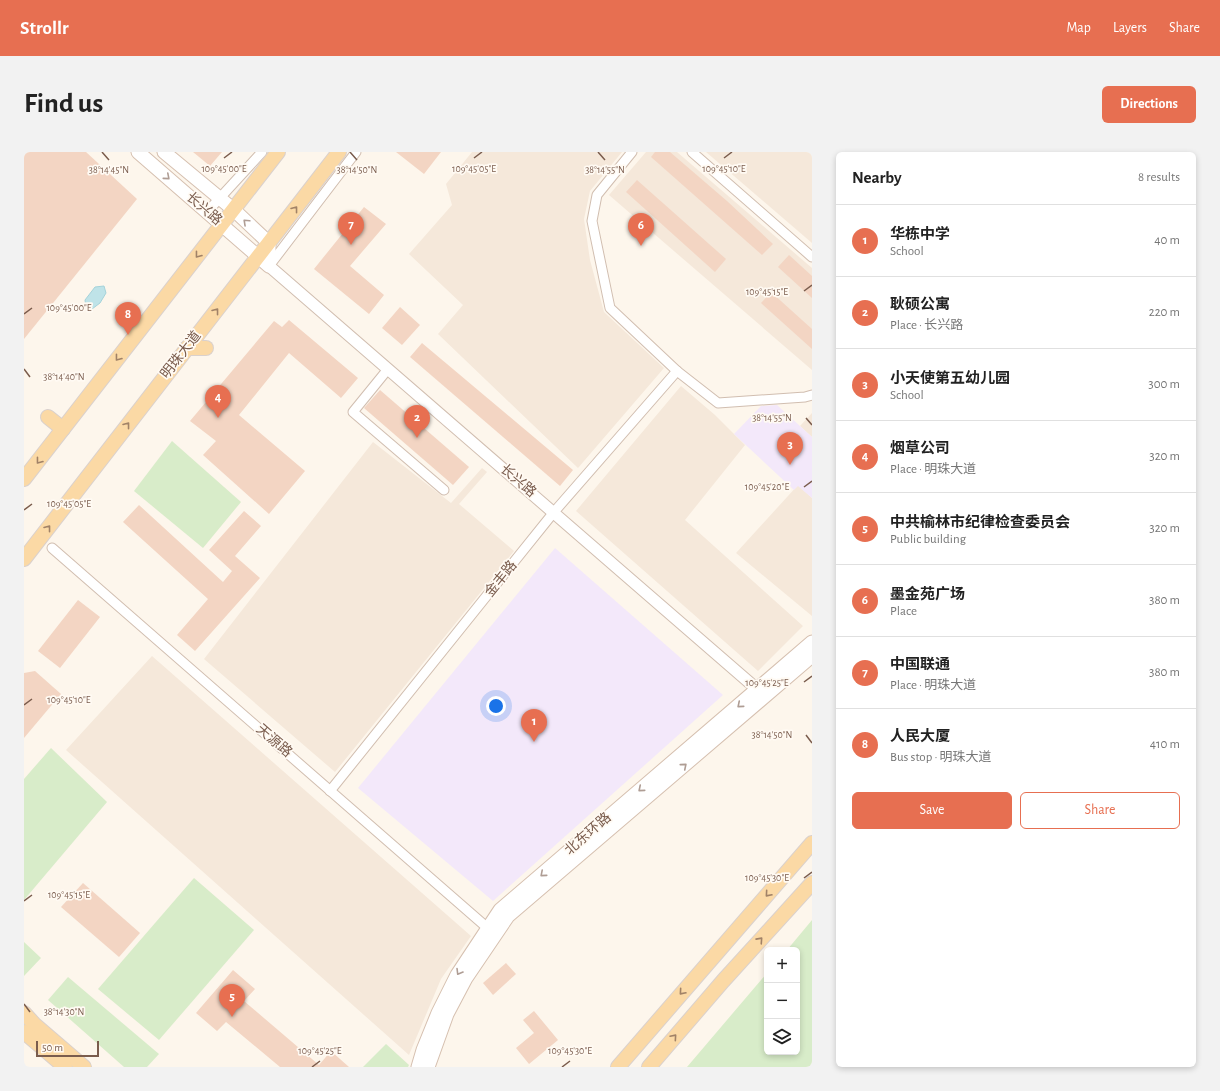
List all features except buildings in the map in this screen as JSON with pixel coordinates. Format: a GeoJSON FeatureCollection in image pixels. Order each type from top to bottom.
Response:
{"type":"FeatureCollection","features":[{"type":"Feature","properties":{"kind":"main road","name":"长兴路"},"geometry":{"type":"LineString","coordinates":[[138,152],[269,266]]}},
{"type":"Feature","properties":{"kind":"main road","name":"长兴路"},"geometry":{"type":"LineString","coordinates":[[164,152],[234,210],[269,243]]}},
{"type":"Feature","properties":{"kind":"main road"},"geometry":{"type":"LineString","coordinates":[[24,480],[278,152]]}},
{"type":"Feature","properties":{"kind":"main road","name":"明珠大道"},"geometry":{"type":"LineString","coordinates":[[24,559],[339,152]]}},
{"type":"Feature","properties":{"kind":"main road"},"geometry":{"type":"LineString","coordinates":[[269,243],[269,266]]}},
{"type":"Feature","properties":{"kind":"main road"},"geometry":{"type":"LineString","coordinates":[[187,348],[206,348]]}},
{"type":"Feature","properties":{"kind":"main road"},"geometry":{"type":"LineString","coordinates":[[48,417],[63,429]]}},
{"type":"Feature","properties":{"kind":"main road","name":"北东环路"},"geometry":{"type":"LineString","coordinates":[[761,694],[812,642]]}},
{"type":"Feature","properties":{"kind":"main road","name":"北东环路"},"geometry":{"type":"LineString","coordinates":[[428,1067],[447,1014],[492,931],[500,910],[761,694],[812,656]]}},
{"type":"Feature","properties":{"kind":"main road"},"geometry":{"type":"LineString","coordinates":[[618,1067],[812,844]]}},
{"type":"Feature","properties":{"kind":"main road"},"geometry":{"type":"LineString","coordinates":[[649,1067],[723,981],[812,883]]}},
{"type":"Feature","properties":{"kind":"main road","name":"北东环路"},"geometry":{"type":"LineString","coordinates":[[418,1067],[438,1013],[457,975],[492,931]]}},
{"type":"Feature","properties":{"kind":"main road"},"geometry":{"type":"LineString","coordinates":[[24,1013],[27,1032],[65,1067]]}},
{"type":"Feature","properties":{"kind":"main road"},"geometry":{"type":"LineString","coordinates":[[27,1032],[84,1067]]}},
{"type":"Feature","properties":{"kind":"street"},"geometry":{"type":"LineString","coordinates":[[207,212],[262,152]]}},
{"type":"Feature","properties":{"kind":"street"},"geometry":{"type":"LineString","coordinates":[[269,266],[356,152]]}},
{"type":"Feature","properties":{"kind":"street"},"geometry":{"type":"LineString","coordinates":[[632,152],[597,195],[592,221],[610,308],[677,372],[718,403],[805,397],[812,395]]}},
{"type":"Feature","properties":{"kind":"street"},"geometry":{"type":"LineString","coordinates":[[692,152],[812,257]]}},
{"type":"Feature","properties":{"kind":"street","name":"长兴路"},"geometry":{"type":"LineString","coordinates":[[269,266],[554,512],[761,694]]}},
{"type":"Feature","properties":{"kind":"street"},"geometry":{"type":"LineString","coordinates":[[388,368],[358,411],[353,412],[444,490]]}},
{"type":"Feature","properties":{"kind":"street","name":"金丰路"},"geometry":{"type":"LineString","coordinates":[[330,791],[554,512],[677,372]]}},
{"type":"Feature","properties":{"kind":"street","name":"天源路"},"geometry":{"type":"LineString","coordinates":[[52,548],[492,931]]}},
{"type":"Feature","properties":{"kind":"shaded area"},"geometry":{"type":"Polygon","coordinates":[[[472,152],[622,152],[590,191],[584,219],[590,260],[604,312],[664,368],[578,468],[438,334],[463,305],[409,254],[452,205],[446,184],[472,152]]]}},
{"type":"Feature","properties":{"kind":"shaded area"},"geometry":{"type":"Polygon","coordinates":[[[646,152],[677,152],[812,268],[812,370],[609,195],[646,152]]]}},
{"type":"Feature","properties":{"kind":"shaded area"},"geometry":{"type":"Polygon","coordinates":[[[706,152],[812,152],[812,243],[706,152]]]}},
{"type":"Feature","properties":{"kind":"shaded area"},"geometry":{"type":"Polygon","coordinates":[[[681,386],[715,415],[745,445],[685,520],[803,626],[758,671],[576,511],[681,386]]]}},
{"type":"Feature","properties":{"kind":"shaded area"},"geometry":{"type":"Polygon","coordinates":[[[777,405],[812,437],[812,498],[798,486],[794,490],[734,434],[761,406],[777,405]]]}},
{"type":"Feature","properties":{"kind":"shaded area"},"geometry":{"type":"Polygon","coordinates":[[[812,413],[812,437],[800,426],[812,413]]]}},
{"type":"Feature","properties":{"kind":"shaded area"},"geometry":{"type":"Polygon","coordinates":[[[373,442],[451,503],[482,468],[487,472],[459,504],[514,551],[335,772],[204,659],[373,442]]]}},
{"type":"Feature","properties":{"kind":"shaded area"},"geometry":{"type":"Polygon","coordinates":[[[798,485],[812,498],[812,616],[736,553],[798,485]]]}},
{"type":"Feature","properties":{"kind":"shaded area"},"geometry":{"type":"Polygon","coordinates":[[[555,548],[723,695],[493,901],[358,788],[555,548]]]}},
{"type":"Feature","properties":{"kind":"shaded area"},"geometry":{"type":"Polygon","coordinates":[[[152,656],[471,936],[441,979],[409,1055],[66,750],[152,656]]]}},
{"type":"Feature","properties":{"kind":"green space"},"geometry":{"type":"Polygon","coordinates":[[[172,441],[241,502],[203,548],[134,491],[172,441]]]}},
{"type":"Feature","properties":{"kind":"green space"},"geometry":{"type":"Polygon","coordinates":[[[51,748],[107,802],[24,900],[24,779],[51,748]]]}},
{"type":"Feature","properties":{"kind":"green space"},"geometry":{"type":"Polygon","coordinates":[[[194,878],[254,930],[159,1040],[98,989],[194,878]]]}},
{"type":"Feature","properties":{"kind":"green space"},"geometry":{"type":"Polygon","coordinates":[[[812,920],[812,1067],[687,1067],[764,977],[764,1055],[800,1055],[800,947],[790,947],[812,920]]]}},
{"type":"Feature","properties":{"kind":"green space"},"geometry":{"type":"Polygon","coordinates":[[[24,942],[41,958],[24,976],[24,942]]]}},
{"type":"Feature","properties":{"kind":"green space"},"geometry":{"type":"Polygon","coordinates":[[[68,977],[159,1054],[147,1067],[124,1067],[48,1000],[68,977]]]}},
{"type":"Feature","properties":{"kind":"green space"},"geometry":{"type":"Polygon","coordinates":[[[386,1044],[409,1065],[408,1067],[363,1067],[386,1044]]]}},
{"type":"Feature","properties":{"kind":"water"},"geometry":{"type":"Polygon","coordinates":[[[104,286],[106,293],[100,303],[92,309],[86,308],[85,300],[95,287],[104,286]]]}},
{"type":"Feature","properties":{"kind":"place","name":"中国联通"},"geometry":{"type":"Point","coordinates":[351,245]}},
{"type":"Feature","properties":{"kind":"place","name":"墨金苑广场"},"geometry":{"type":"Point","coordinates":[641,246]}},
{"type":"Feature","properties":{"kind":"place","name":"人民大厦"},"geometry":{"type":"Point","coordinates":[128,335]}},
{"type":"Feature","properties":{"kind":"place","name":"烟草公司"},"geometry":{"type":"Point","coordinates":[218,418]}},
{"type":"Feature","properties":{"kind":"place","name":"耿硕公寓"},"geometry":{"type":"Point","coordinates":[417,438]}},
{"type":"Feature","properties":{"kind":"place","name":"小天使第五幼儿园"},"geometry":{"type":"Point","coordinates":[790,465]}},
{"type":"Feature","properties":{"kind":"place","name":"华栋中学"},"geometry":{"type":"Point","coordinates":[534,742]}},
{"type":"Feature","properties":{"kind":"place","name":"中共榆林市纪律检查委员会"},"geometry":{"type":"Point","coordinates":[232,1017]}}]}
